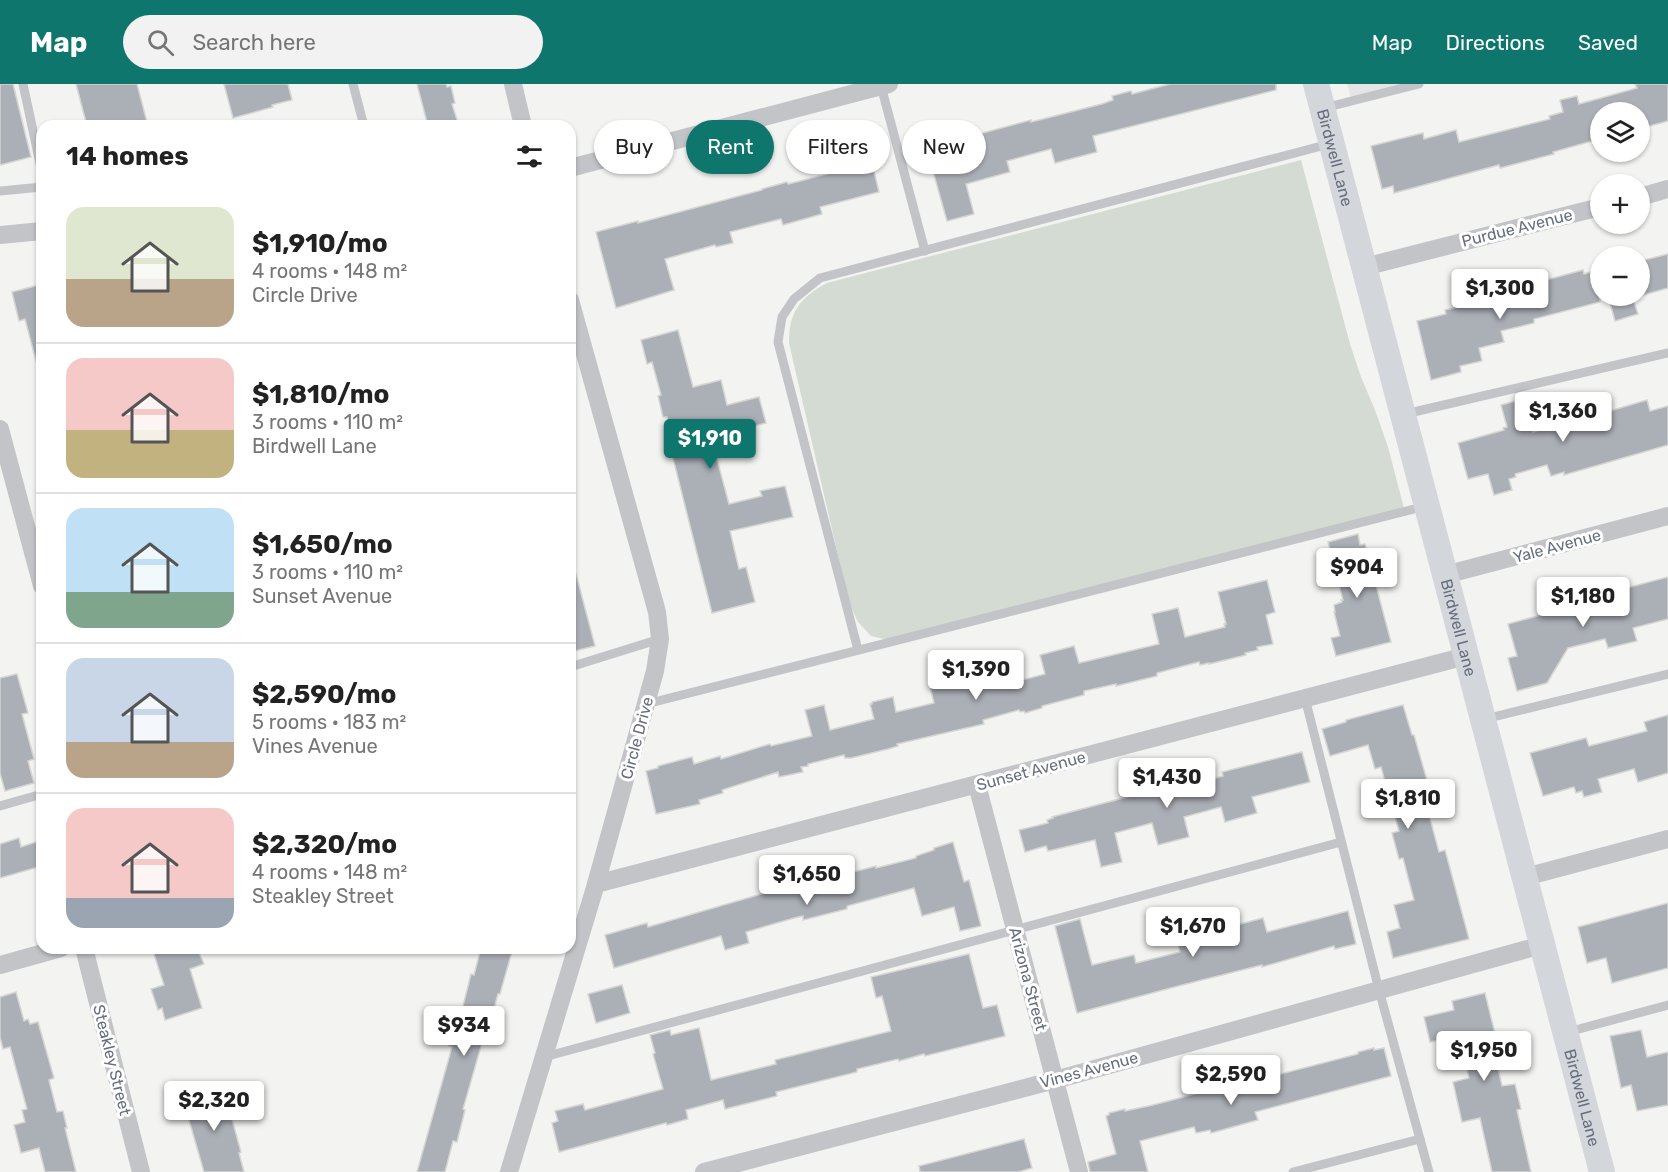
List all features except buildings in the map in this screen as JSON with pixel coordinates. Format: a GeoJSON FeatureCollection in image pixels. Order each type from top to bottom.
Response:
{"type":"FeatureCollection","features":[{"type":"Feature","properties":{"kind":"main road","name":"Birdwell Lane"},"geometry":{"type":"LineString","coordinates":[[1316,84],[1602,1172]]}},
{"type":"Feature","properties":{"kind":"street"},"geometry":{"type":"LineString","coordinates":[[513,84],[522,120]]}},
{"type":"Feature","properties":{"kind":"street"},"geometry":{"type":"LineString","coordinates":[[576,166],[885,85]]}},
{"type":"Feature","properties":{"kind":"street"},"geometry":{"type":"LineString","coordinates":[[1650,194],[1668,189]]}},
{"type":"Feature","properties":{"kind":"street","name":"Purdue Avenue"},"geometry":{"type":"LineString","coordinates":[[1364,267],[1590,210]]}},
{"type":"Feature","properties":{"kind":"street"},"geometry":{"type":"LineString","coordinates":[[0,235],[36,232]]}},
{"type":"Feature","properties":{"kind":"street","name":"Circle Drive"},"geometry":{"type":"LineString","coordinates":[[576,322],[657,612],[660,639],[655,671],[576,951]]}},
{"type":"Feature","properties":{"kind":"street"},"geometry":{"type":"LineString","coordinates":[[0,429],[36,563]]}},
{"type":"Feature","properties":{"kind":"street","name":"Yale Avenue"},"geometry":{"type":"LineString","coordinates":[[1445,575],[1668,516]]}},
{"type":"Feature","properties":{"kind":"street","name":"Sunset Avenue"},"geometry":{"type":"LineString","coordinates":[[596,884],[1466,656]]}},
{"type":"Feature","properties":{"kind":"street","name":"Arizona Street"},"geometry":{"type":"LineString","coordinates":[[977,785],[1079,1172]]}},
{"type":"Feature","properties":{"kind":"street"},"geometry":{"type":"LineString","coordinates":[[1525,877],[1668,839]]}},
{"type":"Feature","properties":{"kind":"street","name":"Vines Avenue"},"geometry":{"type":"LineString","coordinates":[[704,1172],[1055,1080],[1542,945]]}},
{"type":"Feature","properties":{"kind":"street"},"geometry":{"type":"LineString","coordinates":[[0,965],[39,954]]}},
{"type":"Feature","properties":{"kind":"street","name":"Steakley Street"},"geometry":{"type":"LineString","coordinates":[[86,954],[141,1172]]}},
{"type":"Feature","properties":{"kind":"street","name":"Circle Drive"},"geometry":{"type":"LineString","coordinates":[[509,1172],[575,954]]}},
{"type":"Feature","properties":{"kind":"lane"},"geometry":{"type":"LineString","coordinates":[[23,84],[36,145]]}},
{"type":"Feature","properties":{"kind":"lane"},"geometry":{"type":"LineString","coordinates":[[353,84],[362,120]]}},
{"type":"Feature","properties":{"kind":"lane"},"geometry":{"type":"LineString","coordinates":[[1322,109],[1419,84]]}},
{"type":"Feature","properties":{"kind":"lane"},"geometry":{"type":"LineString","coordinates":[[885,85],[925,251]]}},
{"type":"Feature","properties":{"kind":"lane"},"geometry":{"type":"LineString","coordinates":[[858,650],[778,342],[782,317],[794,299],[820,278],[1331,143]]}},
{"type":"Feature","properties":{"kind":"lane"},"geometry":{"type":"LineString","coordinates":[[0,191],[36,188]]}},
{"type":"Feature","properties":{"kind":"lane"},"geometry":{"type":"LineString","coordinates":[[1403,415],[1668,353]]}},
{"type":"Feature","properties":{"kind":"lane"},"geometry":{"type":"LineString","coordinates":[[646,704],[1427,506]]}},
{"type":"Feature","properties":{"kind":"lane"},"geometry":{"type":"LineString","coordinates":[[576,665],[660,639]]}},
{"type":"Feature","properties":{"kind":"lane"},"geometry":{"type":"LineString","coordinates":[[1483,719],[1668,674]]}},
{"type":"Feature","properties":{"kind":"lane"},"geometry":{"type":"LineString","coordinates":[[1305,698],[1379,990],[1429,1172]]}},
{"type":"Feature","properties":{"kind":"lane"},"geometry":{"type":"LineString","coordinates":[[0,806],[36,796]]}},
{"type":"Feature","properties":{"kind":"lane"},"geometry":{"type":"LineString","coordinates":[[544,1057],[1341,842]]}},
{"type":"Feature","properties":{"kind":"lane"},"geometry":{"type":"LineString","coordinates":[[1565,1033],[1668,1005]]}},
{"type":"Feature","properties":{"kind":"lane"},"geometry":{"type":"LineString","coordinates":[[1293,1172],[1420,1139]]}},
{"type":"Feature","properties":{"kind":"shaded area"},"geometry":{"type":"Polygon","coordinates":[[[1347,84],[1403,84],[1351,98],[1347,84]]]}},
{"type":"Feature","properties":{"kind":"shaded area"},"geometry":{"type":"Polygon","coordinates":[[[1301,160],[1350,344],[1388,447],[1404,508],[888,640],[871,636],[858,622],[849,603],[789,343],[791,322],[803,300],[827,283],[1301,160]]]}}]}
